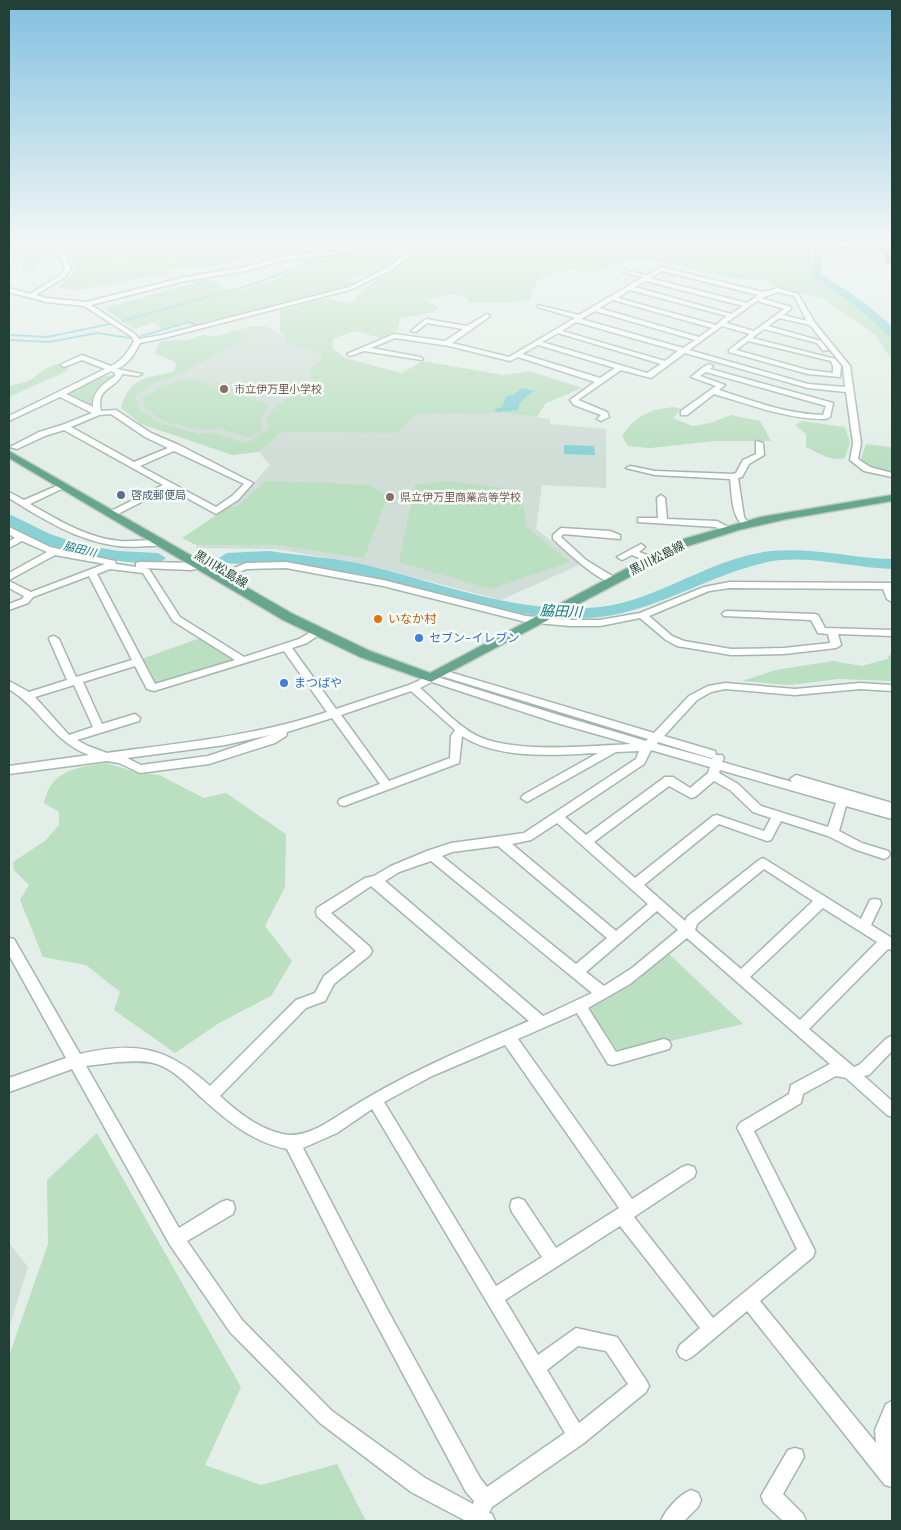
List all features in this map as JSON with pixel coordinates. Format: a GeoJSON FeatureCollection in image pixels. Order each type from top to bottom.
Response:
{"type":"FeatureCollection","features":[{"type":"Feature","properties":{"kind":"main road","name":"黒川松島線"},"geometry":{"type":"LineString","coordinates":[[10,448],[64,486],[116,512],[272,599],[359,641],[437,675]]}},
{"type":"Feature","properties":{"kind":"main road","name":"黒川松島線"},"geometry":{"type":"LineString","coordinates":[[10,448],[116,512],[161,542],[318,632],[365,654],[437,675],[684,543],[745,523],[807,510],[892,498]]}},
{"type":"Feature","properties":{"kind":"street"},"geometry":{"type":"LineString","coordinates":[[105,314],[134,335],[137,341]]}},
{"type":"Feature","properties":{"kind":"street"},"geometry":{"type":"LineString","coordinates":[[137,341],[171,335],[250,314]]}},
{"type":"Feature","properties":{"kind":"street"},"geometry":{"type":"LineString","coordinates":[[565,314],[808,386],[849,390]]}},
{"type":"Feature","properties":{"kind":"street"},"geometry":{"type":"LineString","coordinates":[[350,354],[394,336],[449,344],[510,359],[585,314]]}},
{"type":"Feature","properties":{"kind":"street"},"geometry":{"type":"LineString","coordinates":[[613,314],[700,339]]}},
{"type":"Feature","properties":{"kind":"street"},"geometry":{"type":"LineString","coordinates":[[678,314],[756,332]]}},
{"type":"Feature","properties":{"kind":"street"},"geometry":{"type":"LineString","coordinates":[[727,314],[733,316]]}},
{"type":"Feature","properties":{"kind":"street"},"geometry":{"type":"LineString","coordinates":[[807,314],[812,324],[846,366],[857,443],[854,460],[860,467],[873,472],[892,475]]}},
{"type":"Feature","properties":{"kind":"street"},"geometry":{"type":"LineString","coordinates":[[449,344],[448,341],[455,335],[470,328],[486,316]]}},
{"type":"Feature","properties":{"kind":"street"},"geometry":{"type":"LineString","coordinates":[[537,343],[648,376],[733,316]]}},
{"type":"Feature","properties":{"kind":"street"},"geometry":{"type":"LineString","coordinates":[[763,327],[819,342],[837,366],[837,375],[808,372],[731,351],[777,316],[812,324]]}},
{"type":"Feature","properties":{"kind":"street"},"geometry":{"type":"LineString","coordinates":[[414,331],[426,320],[470,328]]}},
{"type":"Feature","properties":{"kind":"street"},"geometry":{"type":"LineString","coordinates":[[557,331],[666,363]]}},
{"type":"Feature","properties":{"kind":"street"},"geometry":{"type":"LineString","coordinates":[[747,339],[833,360]]}},
{"type":"Feature","properties":{"kind":"street"},"geometry":{"type":"LineString","coordinates":[[9,419],[115,371],[129,357],[137,341]]}},
{"type":"Feature","properties":{"kind":"street"},"geometry":{"type":"LineString","coordinates":[[364,349],[420,359]]}},
{"type":"Feature","properties":{"kind":"street"},"geometry":{"type":"LineString","coordinates":[[517,355],[601,381]]}},
{"type":"Feature","properties":{"kind":"street"},"geometry":{"type":"LineString","coordinates":[[64,365],[82,357],[115,371],[138,374]]}},
{"type":"Feature","properties":{"kind":"street"},"geometry":{"type":"LineString","coordinates":[[684,413],[721,385],[695,377],[716,360]]}},
{"type":"Feature","properties":{"kind":"street"},"geometry":{"type":"LineString","coordinates":[[601,419],[605,417],[604,414],[574,400],[620,368]]}},
{"type":"Feature","properties":{"kind":"street"},"geometry":{"type":"LineString","coordinates":[[704,369],[830,405],[826,417],[812,418],[713,391]]}},
{"type":"Feature","properties":{"kind":"street"},"geometry":{"type":"LineString","coordinates":[[98,413],[94,403],[96,397],[118,377],[115,371]]}},
{"type":"Feature","properties":{"kind":"street"},"geometry":{"type":"LineString","coordinates":[[61,394],[98,413]]}},
{"type":"Feature","properties":{"kind":"street"},"geometry":{"type":"LineString","coordinates":[[10,448],[98,413],[113,412],[148,435],[249,483],[235,498],[216,511],[65,427]]}},
{"type":"Feature","properties":{"kind":"street"},"geometry":{"type":"LineString","coordinates":[[630,468],[655,472],[734,477],[739,475],[746,462],[760,455],[759,443]]}},
{"type":"Feature","properties":{"kind":"street"},"geometry":{"type":"LineString","coordinates":[[135,466],[176,447]]}},
{"type":"Feature","properties":{"kind":"street"},"geometry":{"type":"LineString","coordinates":[[734,477],[740,517],[745,523]]}},
{"type":"Feature","properties":{"kind":"street"},"geometry":{"type":"LineString","coordinates":[[116,512],[170,485]]}},
{"type":"Feature","properties":{"kind":"street"},"geometry":{"type":"LineString","coordinates":[[23,504],[64,486]]}},
{"type":"Feature","properties":{"kind":"street"},"geometry":{"type":"LineString","coordinates":[[9,495],[61,527],[93,539],[145,546],[161,542]]}},
{"type":"Feature","properties":{"kind":"street"},"geometry":{"type":"LineString","coordinates":[[661,498],[663,521]]}},
{"type":"Feature","properties":{"kind":"street"},"geometry":{"type":"LineString","coordinates":[[641,520],[717,524],[726,528]]}},
{"type":"Feature","properties":{"kind":"street"},"geometry":{"type":"LineString","coordinates":[[9,530],[20,538],[52,553],[146,571],[176,619],[244,660]]}},
{"type":"Feature","properties":{"kind":"street"},"geometry":{"type":"LineString","coordinates":[[614,581],[583,562],[556,537],[562,531],[610,534],[617,537]]}},
{"type":"Feature","properties":{"kind":"street"},"geometry":{"type":"LineString","coordinates":[[9,544],[20,538]]}},
{"type":"Feature","properties":{"kind":"street"},"geometry":{"type":"LineString","coordinates":[[622,557],[640,547]]}},
{"type":"Feature","properties":{"kind":"street"},"geometry":{"type":"LineString","coordinates":[[632,552],[652,560]]}},
{"type":"Feature","properties":{"kind":"street"},"geometry":{"type":"LineString","coordinates":[[9,577],[52,553]]}},
{"type":"Feature","properties":{"kind":"street"},"geometry":{"type":"LineString","coordinates":[[9,607],[25,601],[30,595],[111,564],[154,567],[200,565]]}},
{"type":"Feature","properties":{"kind":"street"},"geometry":{"type":"LineString","coordinates":[[228,573],[255,565],[286,566],[383,584],[526,619],[570,623],[600,623],[642,615],[707,589],[730,585],[890,586],[892,599]]}},
{"type":"Feature","properties":{"kind":"street"},"geometry":{"type":"LineString","coordinates":[[90,572],[94,576],[136,662],[151,687],[154,688],[286,647],[303,641],[318,632]]}},
{"type":"Feature","properties":{"kind":"street"},"geometry":{"type":"LineString","coordinates":[[9,584],[30,595]]}},
{"type":"Feature","properties":{"kind":"street"},"geometry":{"type":"LineString","coordinates":[[726,614],[815,617],[821,631],[892,633]]}},
{"type":"Feature","properties":{"kind":"street"},"geometry":{"type":"LineString","coordinates":[[642,615],[669,638],[681,644],[731,652],[784,651],[836,645],[832,632]]}},
{"type":"Feature","properties":{"kind":"street"},"geometry":{"type":"LineString","coordinates":[[54,639],[99,729]]}},
{"type":"Feature","properties":{"kind":"street"},"geometry":{"type":"LineString","coordinates":[[286,647],[387,786]]}},
{"type":"Feature","properties":{"kind":"street"},"geometry":{"type":"LineString","coordinates":[[28,696],[136,662]]}},
{"type":"Feature","properties":{"kind":"street"},"geometry":{"type":"LineString","coordinates":[[9,770],[102,756],[225,741],[293,728],[413,687],[437,675],[716,765],[843,797],[892,807]]}},
{"type":"Feature","properties":{"kind":"street"},"geometry":{"type":"LineString","coordinates":[[9,684],[28,696],[68,739],[84,749],[102,756],[122,760],[140,769],[209,760],[272,740],[293,728]]}},
{"type":"Feature","properties":{"kind":"street"},"geometry":{"type":"LineString","coordinates":[[376,881],[395,869],[451,848],[527,837],[559,818],[640,760],[651,744],[693,698],[708,689],[725,686],[795,692],[860,686],[892,688]]}},
{"type":"Feature","properties":{"kind":"street"},"geometry":{"type":"LineString","coordinates":[[413,687],[462,729],[478,740],[494,746],[520,749],[614,749],[651,744]]}},
{"type":"Feature","properties":{"kind":"street"},"geometry":{"type":"LineString","coordinates":[[68,739],[135,718]]}},
{"type":"Feature","properties":{"kind":"street"},"geometry":{"type":"LineString","coordinates":[[344,802],[455,760],[456,736],[462,729]]}},
{"type":"Feature","properties":{"kind":"street"},"geometry":{"type":"LineString","coordinates":[[527,798],[614,749]]}},
{"type":"Feature","properties":{"kind":"street"},"geometry":{"type":"LineString","coordinates":[[716,765],[734,787],[757,809],[832,833],[858,846],[884,854]]}},
{"type":"Feature","properties":{"kind":"street"},"geometry":{"type":"LineString","coordinates":[[586,841],[669,780],[691,794],[716,765]]}},
{"type":"Feature","properties":{"kind":"street"},"geometry":{"type":"LineString","coordinates":[[843,797],[892,815]]}},
{"type":"Feature","properties":{"kind":"street"},"geometry":{"type":"LineString","coordinates":[[832,833],[843,797]]}},
{"type":"Feature","properties":{"kind":"street"},"geometry":{"type":"LineString","coordinates":[[636,884],[717,819],[767,837],[778,815]]}},
{"type":"Feature","properties":{"kind":"street"},"geometry":{"type":"LineString","coordinates":[[559,818],[689,929],[854,1074],[892,1110]]}},
{"type":"Feature","properties":{"kind":"street"},"geometry":{"type":"LineString","coordinates":[[502,842],[616,938]]}},
{"type":"Feature","properties":{"kind":"street"},"geometry":{"type":"LineString","coordinates":[[431,854],[602,994]]}},
{"type":"Feature","properties":{"kind":"street"},"geometry":{"type":"LineString","coordinates":[[9,1085],[60,1064],[74,1061],[121,1055],[157,1057],[184,1072],[241,1124],[268,1138],[292,1142],[308,1138],[410,1078],[508,1038],[602,994],[642,969],[689,929],[692,921],[763,863],[889,944],[801,1028]]}},
{"type":"Feature","properties":{"kind":"street"},"geometry":{"type":"LineString","coordinates":[[210,1096],[301,1004],[320,996],[329,980],[365,951],[322,912],[369,880],[376,881],[540,1022]]}},
{"type":"Feature","properties":{"kind":"street"},"geometry":{"type":"LineString","coordinates":[[742,976],[822,901]]}},
{"type":"Feature","properties":{"kind":"street"},"geometry":{"type":"LineString","coordinates":[[576,972],[658,903]]}},
{"type":"Feature","properties":{"kind":"street"},"geometry":{"type":"LineString","coordinates":[[863,927],[876,904]]}},
{"type":"Feature","properties":{"kind":"street"},"geometry":{"type":"LineString","coordinates":[[9,943],[176,1239],[236,1326],[326,1417],[418,1485],[480,1519],[484,1500],[577,1436],[640,1386],[611,1343],[576,1337],[536,1368]]}},
{"type":"Feature","properties":{"kind":"street"},"geometry":{"type":"LineString","coordinates":[[579,1005],[613,1059],[664,1045]]}},
{"type":"Feature","properties":{"kind":"street"},"geometry":{"type":"LineString","coordinates":[[508,1038],[626,1212],[712,1330]]}},
{"type":"Feature","properties":{"kind":"street"},"geometry":{"type":"LineString","coordinates":[[686,1352],[807,1251],[745,1128],[796,1098],[796,1090],[836,1069],[854,1074],[864,1070],[892,1042]]}},
{"type":"Feature","properties":{"kind":"street"},"geometry":{"type":"LineString","coordinates":[[375,1100],[577,1436]]}},
{"type":"Feature","properties":{"kind":"street"},"geometry":{"type":"LineString","coordinates":[[292,1142],[338,1236],[411,1373],[473,1484],[484,1500]]}},
{"type":"Feature","properties":{"kind":"street"},"geometry":{"type":"LineString","coordinates":[[495,1297],[688,1172]]}},
{"type":"Feature","properties":{"kind":"street"},"geometry":{"type":"LineString","coordinates":[[518,1206],[553,1259]]}},
{"type":"Feature","properties":{"kind":"street"},"geometry":{"type":"LineString","coordinates":[[176,1239],[227,1208]]}},
{"type":"Feature","properties":{"kind":"street"},"geometry":{"type":"LineString","coordinates":[[749,1300],[890,1475]]}},
{"type":"Feature","properties":{"kind":"street"},"geometry":{"type":"LineString","coordinates":[[890,1475],[884,1430],[892,1410]]}},
{"type":"Feature","properties":{"kind":"street"},"geometry":{"type":"LineString","coordinates":[[795,1456],[771,1496],[796,1521]]}},
{"type":"Feature","properties":{"kind":"street"},"geometry":{"type":"LineString","coordinates":[[671,1521],[691,1500]]}},
{"type":"Feature","properties":{"kind":"shaded area","name":"市立伊万里小学校"},"geometry":{"type":"Polygon","coordinates":[[[250,326],[266,326],[286,338],[285,344],[321,353],[322,360],[314,382],[277,405],[270,429],[245,443],[213,432],[201,434],[158,422],[138,408],[136,395],[154,383],[175,377],[216,336],[250,326]]]}},
{"type":"Feature","properties":{"kind":"shaded area","name":"県立伊万里商業高等学校"},"geometry":{"type":"Polygon","coordinates":[[[506,413],[550,419],[550,424],[606,429],[606,488],[542,485],[536,529],[581,564],[501,600],[375,567],[277,549],[195,548],[270,465],[259,452],[282,432],[397,433],[414,414],[506,413]]]}},
{"type":"Feature","properties":{"kind":"shaded area"},"geometry":{"type":"Polygon","coordinates":[[[9,1243],[28,1267],[9,1328],[9,1243]]]}},
{"type":"Feature","properties":{"kind":"green space"},"geometry":{"type":"Polygon","coordinates":[[[113,314],[243,314],[198,326],[190,321],[162,329],[154,323],[134,329],[113,314]]]}},
{"type":"Feature","properties":{"kind":"green space"},"geometry":{"type":"Polygon","coordinates":[[[280,314],[422,314],[400,319],[398,329],[381,338],[354,331],[333,339],[333,348],[345,358],[402,373],[422,361],[504,375],[530,371],[582,388],[546,403],[537,417],[506,413],[415,414],[397,433],[282,432],[259,452],[232,455],[141,424],[121,408],[124,398],[134,385],[146,378],[173,372],[177,363],[154,353],[161,341],[188,340],[202,335],[216,336],[235,332],[242,334],[240,342],[175,377],[154,383],[136,395],[138,408],[158,422],[200,434],[213,432],[245,443],[269,429],[266,419],[277,405],[314,382],[308,370],[322,359],[320,353],[285,344],[286,338],[280,332],[280,314]]]}},
{"type":"Feature","properties":{"kind":"green space"},"geometry":{"type":"Polygon","coordinates":[[[846,314],[870,314],[892,334],[892,361],[876,335],[846,314]]]}},
{"type":"Feature","properties":{"kind":"green space"},"geometry":{"type":"Polygon","coordinates":[[[59,363],[69,370],[9,397],[9,386],[29,381],[45,369],[59,363]]]}},
{"type":"Feature","properties":{"kind":"green space"},"geometry":{"type":"Polygon","coordinates":[[[114,375],[116,377],[97,393],[91,407],[67,394],[105,376],[114,375]]]}},
{"type":"Feature","properties":{"kind":"green space"},"geometry":{"type":"Polygon","coordinates":[[[188,378],[269,405],[261,417],[263,429],[249,438],[219,428],[202,430],[163,421],[144,407],[143,398],[165,385],[188,378]]]}},
{"type":"Feature","properties":{"kind":"green space"},"geometry":{"type":"Polygon","coordinates":[[[676,407],[681,409],[673,418],[693,426],[710,423],[731,415],[760,421],[771,441],[715,441],[650,448],[628,446],[622,436],[639,418],[652,411],[676,407]]]}},
{"type":"Feature","properties":{"kind":"green space"},"geometry":{"type":"Polygon","coordinates":[[[802,421],[845,427],[850,442],[845,458],[830,458],[806,447],[806,434],[795,425],[802,421]]]}},
{"type":"Feature","properties":{"kind":"green space"},"geometry":{"type":"Polygon","coordinates":[[[866,444],[892,447],[892,472],[865,464],[861,458],[866,444]]]}},
{"type":"Feature","properties":{"kind":"green space"},"geometry":{"type":"Polygon","coordinates":[[[266,481],[368,485],[388,495],[364,558],[278,545],[196,545],[182,538],[230,506],[237,507],[266,481]]]}},
{"type":"Feature","properties":{"kind":"green space"},"geometry":{"type":"Polygon","coordinates":[[[446,481],[520,490],[527,527],[570,562],[491,589],[399,562],[415,485],[446,481]]]}},
{"type":"Feature","properties":{"kind":"green space"},"geometry":{"type":"Polygon","coordinates":[[[200,638],[237,660],[155,686],[139,660],[200,638]]]}},
{"type":"Feature","properties":{"kind":"green space"},"geometry":{"type":"Polygon","coordinates":[[[892,652],[891,681],[839,679],[790,685],[742,681],[776,670],[833,661],[862,666],[887,659],[892,652]]]}},
{"type":"Feature","properties":{"kind":"green space"},"geometry":{"type":"Polygon","coordinates":[[[107,763],[135,772],[159,775],[204,798],[226,793],[286,834],[285,887],[265,926],[292,961],[271,996],[219,1023],[175,1053],[114,1010],[120,992],[86,965],[43,957],[20,900],[29,885],[14,870],[13,862],[45,841],[59,825],[59,812],[44,803],[53,783],[59,776],[76,768],[107,763]]]}},
{"type":"Feature","properties":{"kind":"green space"},"geometry":{"type":"Polygon","coordinates":[[[668,953],[743,1024],[619,1053],[588,1007],[638,980],[668,953]]]}},
{"type":"Feature","properties":{"kind":"green space"},"geometry":{"type":"Polygon","coordinates":[[[97,1133],[241,1387],[205,1465],[261,1485],[337,1464],[366,1521],[9,1521],[9,1356],[48,1244],[47,1180],[97,1133]]]}},
{"type":"Feature","properties":{"kind":"water"},"geometry":{"type":"Polygon","coordinates":[[[522,388],[535,391],[522,401],[518,410],[498,412],[493,410],[502,407],[506,396],[513,395],[522,388]]]}},
{"type":"Feature","properties":{"kind":"water"},"geometry":{"type":"Polygon","coordinates":[[[564,445],[594,446],[595,455],[564,454],[564,445]]]}},
{"type":"Feature","properties":{"kind":"waterway"},"geometry":{"type":"LineString","coordinates":[[122,321],[146,314]]}},
{"type":"Feature","properties":{"kind":"waterway","name":"脇田川"},"geometry":{"type":"LineString","coordinates":[[872,314],[892,332]]}},
{"type":"Feature","properties":{"kind":"waterway"},"geometry":{"type":"LineString","coordinates":[[141,336],[189,322],[198,326]]}},
{"type":"Feature","properties":{"kind":"waterway"},"geometry":{"type":"LineString","coordinates":[[9,335],[47,337],[110,324]]}},
{"type":"Feature","properties":{"kind":"waterway"},"geometry":{"type":"LineString","coordinates":[[9,340],[49,342],[97,333],[130,338]]}},
{"type":"Feature","properties":{"kind":"waterway","name":"脇田川"},"geometry":{"type":"LineString","coordinates":[[9,519],[44,538],[80,549],[118,556],[158,558]]}},
{"type":"Feature","properties":{"kind":"waterway","name":"脇田川"},"geometry":{"type":"LineString","coordinates":[[227,558],[269,556],[367,570],[413,584],[446,590],[496,604],[527,611],[560,614],[591,613],[646,602],[734,565],[771,556],[820,556],[864,563],[892,564]]}},
{"type":"Feature","properties":{"kind":"place","name":"市立伊万里小学校"},"geometry":{"type":"Point","coordinates":[224,389]}},
{"type":"Feature","properties":{"kind":"place","name":"啓成郵便局"},"geometry":{"type":"Point","coordinates":[121,495]}},
{"type":"Feature","properties":{"kind":"place","name":"県立伊万里商業高等学校"},"geometry":{"type":"Point","coordinates":[390,497]}},
{"type":"Feature","properties":{"kind":"place","name":"いなか村"},"geometry":{"type":"Point","coordinates":[378,619]}},
{"type":"Feature","properties":{"kind":"place","name":"セブン-イレブン"},"geometry":{"type":"Point","coordinates":[419,638]}},
{"type":"Feature","properties":{"kind":"place","name":"まつばや"},"geometry":{"type":"Point","coordinates":[284,683]}}]}
